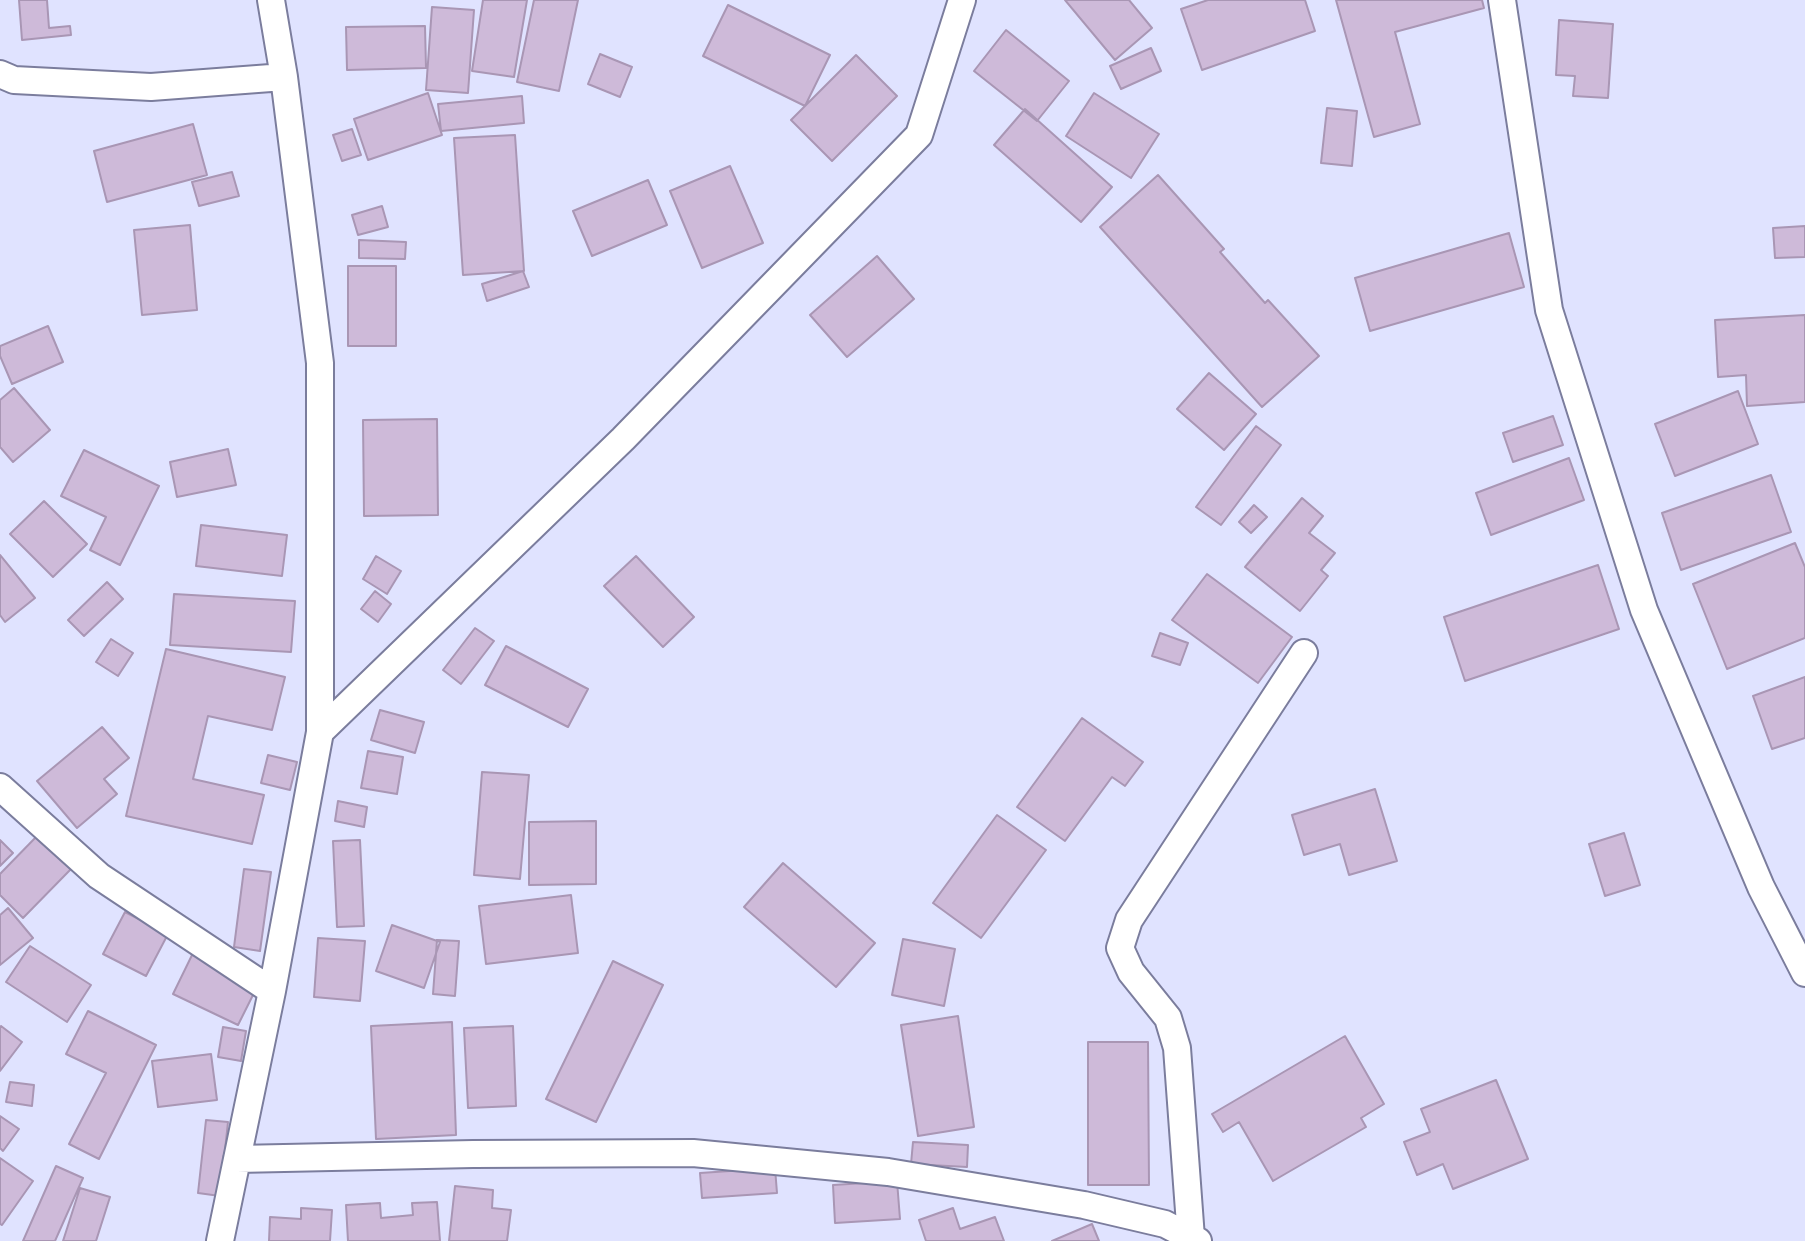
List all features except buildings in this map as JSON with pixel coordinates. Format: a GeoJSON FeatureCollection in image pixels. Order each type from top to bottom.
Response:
{"type":"FeatureCollection","features":[{"type":"Feature","properties":{"kind":"street"},"geometry":{"type":"LineString","coordinates":[[220,1241],[272,991],[320,732],[320,363],[284,77],[271,0]]}},
{"type":"Feature","properties":{"kind":"street"},"geometry":{"type":"LineString","coordinates":[[320,732],[623,439],[919,135],[962,0]]}},
{"type":"Feature","properties":{"kind":"street"},"geometry":{"type":"LineString","coordinates":[[1502,0],[1549,310],[1644,610],[1761,887],[1805,973]]}},
{"type":"Feature","properties":{"kind":"street"},"geometry":{"type":"LineString","coordinates":[[0,74],[15,79],[151,87],[284,77]]}},
{"type":"Feature","properties":{"kind":"street"},"geometry":{"type":"LineString","coordinates":[[1194,1239],[1177,1048],[1168,1018],[1131,972],[1120,948],[1129,920],[1304,653]]}},
{"type":"Feature","properties":{"kind":"street"},"geometry":{"type":"LineString","coordinates":[[0,788],[99,876],[272,991]]}},
{"type":"Feature","properties":{"kind":"street"},"geometry":{"type":"LineString","coordinates":[[237,1159],[693,1153],[888,1172],[1084,1205],[1165,1224],[1194,1239]]}}]}
